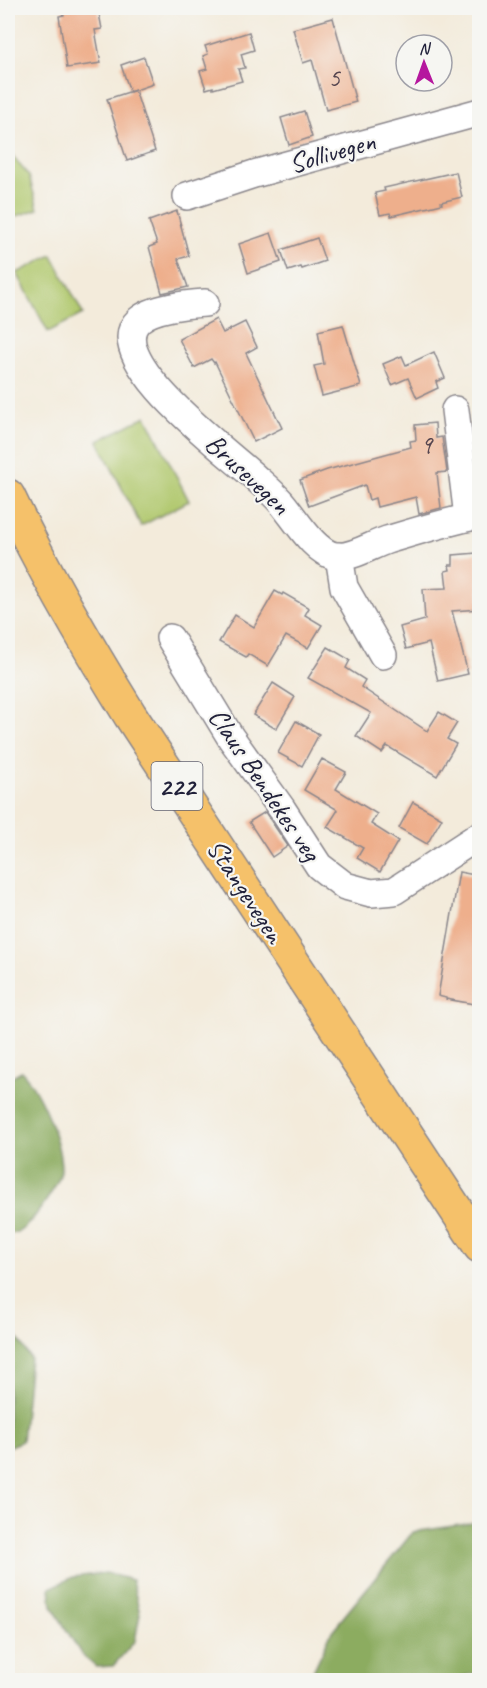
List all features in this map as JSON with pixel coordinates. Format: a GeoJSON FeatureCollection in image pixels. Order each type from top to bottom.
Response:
{"type":"FeatureCollection","features":[{"type":"Feature","properties":{"kind":"main road","name":"Stangevegen"},"geometry":{"type":"LineString","coordinates":[[8,496],[40,563],[83,640],[130,715],[476,1234]]}},
{"type":"Feature","properties":{"kind":"street","name":"Sollivegen"},"geometry":{"type":"LineString","coordinates":[[187,196],[254,174],[480,112]]}},
{"type":"Feature","properties":{"kind":"street","name":"Brusevegen"},"geometry":{"type":"LineString","coordinates":[[205,303],[161,310],[137,321],[132,329],[131,340],[133,351],[142,368],[178,410],[238,461],[279,500],[326,554],[339,556]]}},
{"type":"Feature","properties":{"kind":"street"},"geometry":{"type":"LineString","coordinates":[[383,655],[344,587],[339,556],[474,516],[455,410]]}},
{"type":"Feature","properties":{"kind":"street","name":"Claus Bendekes veg"},"geometry":{"type":"LineString","coordinates":[[170,638],[231,738],[282,809],[319,866],[345,886],[371,893],[394,891],[480,835]]}},
{"type":"Feature","properties":{"kind":"green space"},"geometry":{"type":"Polygon","coordinates":[[[8,151],[29,176],[38,209],[8,219],[8,151]]]}},
{"type":"Feature","properties":{"kind":"green space"},"geometry":{"type":"Polygon","coordinates":[[[52,255],[83,314],[48,332],[17,273],[52,255]]]}},
{"type":"Feature","properties":{"kind":"green space"},"geometry":{"type":"Polygon","coordinates":[[[146,416],[189,501],[141,526],[98,441],[146,416]]]}},
{"type":"Feature","properties":{"kind":"green space"},"geometry":{"type":"Polygon","coordinates":[[[21,1071],[35,1091],[48,1117],[57,1145],[61,1169],[57,1183],[34,1217],[22,1229],[8,1235],[8,1079],[21,1071]]]}},
{"type":"Feature","properties":{"kind":"green space"},"geometry":{"type":"Polygon","coordinates":[[[8,1323],[30,1358],[22,1441],[8,1447],[8,1323]]]}},
{"type":"Feature","properties":{"kind":"green space"},"geometry":{"type":"Polygon","coordinates":[[[479,1522],[479,1672],[452,1680],[309,1680],[332,1631],[413,1532],[479,1522]]]}},
{"type":"Feature","properties":{"kind":"green space"},"geometry":{"type":"Polygon","coordinates":[[[106,1573],[132,1580],[140,1614],[135,1641],[113,1666],[96,1667],[81,1654],[52,1606],[50,1588],[73,1577],[106,1573]]]}},
{"type":"Feature","properties":{"kind":"building"},"geometry":{"type":"Polygon","coordinates":[[[62,8],[98,8],[102,29],[95,30],[101,63],[67,68],[59,16],[64,15],[62,8]]]}},
{"type":"Feature","properties":{"kind":"building"},"geometry":{"type":"Polygon","coordinates":[[[333,18],[356,102],[326,110],[312,60],[303,63],[293,29],[333,18]]]}},
{"type":"Feature","properties":{"kind":"building"},"geometry":{"type":"Polygon","coordinates":[[[249,32],[254,50],[241,54],[245,68],[238,69],[242,81],[206,89],[200,71],[207,69],[203,56],[208,54],[205,46],[249,32]]]}},
{"type":"Feature","properties":{"kind":"building"},"geometry":{"type":"Polygon","coordinates":[[[144,57],[153,84],[130,92],[121,65],[144,57]]]}},
{"type":"Feature","properties":{"kind":"building"},"geometry":{"type":"Polygon","coordinates":[[[135,90],[155,151],[127,161],[107,99],[135,90]]]}},
{"type":"Feature","properties":{"kind":"building"},"geometry":{"type":"Polygon","coordinates":[[[304,111],[312,137],[289,145],[281,118],[304,111]]]}},
{"type":"Feature","properties":{"kind":"building"},"geometry":{"type":"Polygon","coordinates":[[[456,172],[462,197],[391,216],[390,213],[380,215],[375,193],[385,191],[384,188],[456,172]]]}},
{"type":"Feature","properties":{"kind":"building"},"geometry":{"type":"Polygon","coordinates":[[[177,211],[189,256],[178,259],[188,287],[162,293],[149,247],[157,244],[149,221],[177,211]]]}},
{"type":"Feature","properties":{"kind":"building"},"geometry":{"type":"Polygon","coordinates":[[[271,233],[281,262],[248,273],[239,244],[271,233]]]}},
{"type":"Feature","properties":{"kind":"building"},"geometry":{"type":"Polygon","coordinates":[[[317,238],[325,261],[288,271],[281,250],[317,238]]]}},
{"type":"Feature","properties":{"kind":"building"},"geometry":{"type":"Polygon","coordinates":[[[216,319],[223,333],[245,322],[257,347],[246,353],[282,428],[254,442],[215,362],[211,359],[194,368],[179,339],[216,319]]]}},
{"type":"Feature","properties":{"kind":"building"},"geometry":{"type":"Polygon","coordinates":[[[343,325],[361,386],[322,396],[314,366],[324,364],[318,331],[343,325]]]}},
{"type":"Feature","properties":{"kind":"building"},"geometry":{"type":"Polygon","coordinates":[[[434,352],[445,378],[436,382],[438,388],[417,398],[408,378],[392,385],[383,364],[402,356],[406,365],[434,352]]]}},
{"type":"Feature","properties":{"kind":"building"},"geometry":{"type":"Polygon","coordinates":[[[435,423],[436,438],[442,437],[447,472],[437,473],[441,508],[419,514],[416,497],[377,507],[375,498],[369,500],[365,485],[309,506],[300,480],[327,470],[411,447],[410,441],[416,440],[415,425],[435,423]]]}},
{"type":"Feature","properties":{"kind":"building"},"geometry":{"type":"Polygon","coordinates":[[[477,553],[480,609],[452,611],[468,674],[438,681],[429,643],[406,649],[400,627],[425,620],[423,589],[447,588],[445,571],[450,570],[449,565],[453,565],[453,555],[477,553]]]}},
{"type":"Feature","properties":{"kind":"building"},"geometry":{"type":"Polygon","coordinates":[[[275,591],[309,608],[305,615],[322,625],[308,648],[286,636],[268,666],[248,654],[246,657],[219,642],[235,615],[254,627],[275,591]]]}},
{"type":"Feature","properties":{"kind":"building"},"geometry":{"type":"Polygon","coordinates":[[[328,647],[350,660],[346,668],[365,680],[361,687],[427,731],[439,712],[457,723],[447,739],[456,744],[437,776],[387,746],[382,753],[356,736],[371,713],[308,678],[328,647]]]}},
{"type":"Feature","properties":{"kind":"building"},"geometry":{"type":"Polygon","coordinates":[[[273,683],[295,697],[276,729],[253,715],[273,683]]]}},
{"type":"Feature","properties":{"kind":"building"},"geometry":{"type":"Polygon","coordinates":[[[296,721],[319,734],[302,766],[278,753],[296,721]]]}},
{"type":"Feature","properties":{"kind":"building"},"geometry":{"type":"Polygon","coordinates":[[[322,759],[346,772],[336,789],[377,814],[371,824],[398,841],[380,872],[357,858],[363,848],[327,827],[338,810],[304,790],[322,759]]]}},
{"type":"Feature","properties":{"kind":"building"},"geometry":{"type":"Polygon","coordinates":[[[413,802],[442,818],[427,844],[399,828],[413,802]]]}},
{"type":"Feature","properties":{"kind":"building"},"geometry":{"type":"Polygon","coordinates":[[[265,812],[288,846],[272,857],[249,822],[265,812]]]}},
{"type":"Feature","properties":{"kind":"building"},"geometry":{"type":"Polygon","coordinates":[[[459,872],[480,876],[480,1005],[438,996],[459,872]]]}}]}
